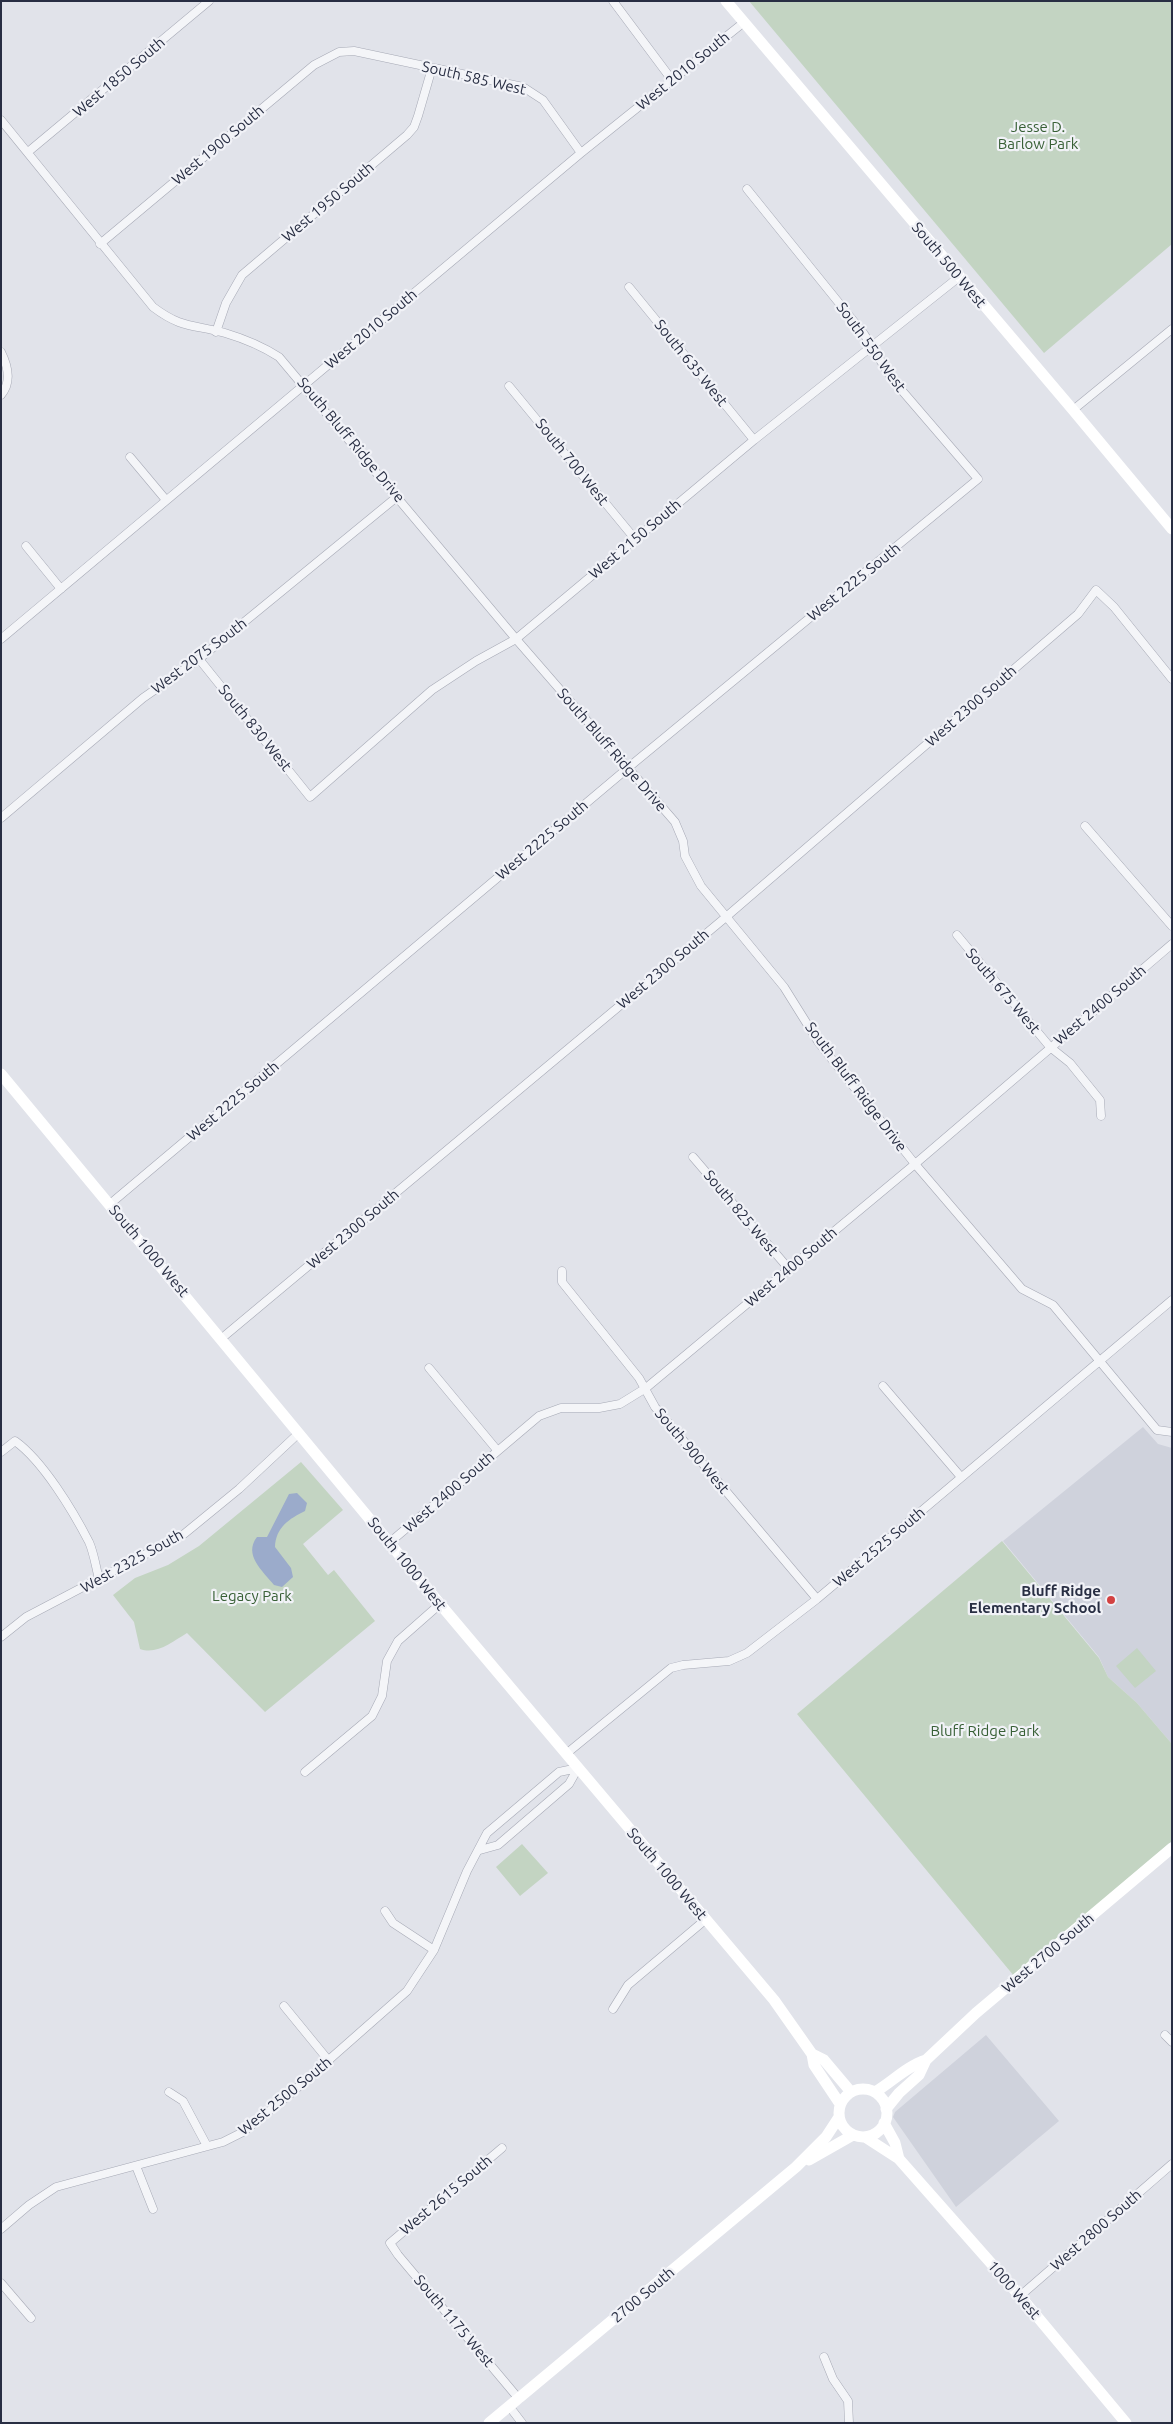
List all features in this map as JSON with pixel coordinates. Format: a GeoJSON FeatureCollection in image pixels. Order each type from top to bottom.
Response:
{"type":"FeatureCollection","features":[{"type":"Feature","properties":{"kind":"main road","name":"South 500 West"},"geometry":{"type":"LineString","coordinates":[[726,1],[1172,529]]}},
{"type":"Feature","properties":{"kind":"main road","name":"South 1000 West"},"geometry":{"type":"LineString","coordinates":[[1,1074],[222,1338],[389,1543],[774,2000],[812,2054],[814,2065],[840,2104]]}},
{"type":"Feature","properties":{"kind":"main road","name":"West 2700 South"},"geometry":{"type":"LineString","coordinates":[[886,2109],[899,2093],[919,2075],[926,2060],[976,2013],[1172,1848]]}},
{"type":"Feature","properties":{"kind":"main road","name":"South 1000 West"},"geometry":{"type":"LineString","coordinates":[[812,2054],[824,2060],[851,2092]]}},
{"type":"Feature","properties":{"kind":"main road","name":"West 2700 South"},"geometry":{"type":"LineString","coordinates":[[875,2092],[890,2083],[913,2064],[926,2060]]}},
{"type":"Feature","properties":{"kind":"main road"},"geometry":{"type":"LineString","coordinates":[[862,2089],[875,2092],[880,2096],[886,2109],[884,2123],[876,2132],[859,2136],[796,2167],[826,2137],[839,2117],[840,2104],[851,2092],[862,2089]]}},
{"type":"Feature","properties":{"kind":"main road"},"geometry":{"type":"LineString","coordinates":[[839,2117],[844,2128],[899,2159]]}},
{"type":"Feature","properties":{"kind":"main road"},"geometry":{"type":"LineString","coordinates":[[884,2123],[895,2143],[899,2159]]}},
{"type":"Feature","properties":{"kind":"main road","name":"1000 West"},"geometry":{"type":"LineString","coordinates":[[899,2159],[1020,2296],[1126,2423]]}},
{"type":"Feature","properties":{"kind":"main road","name":"2700 South"},"geometry":{"type":"LineString","coordinates":[[489,2423],[796,2167]]}},
{"type":"Feature","properties":{"kind":"street","name":"West 1850 South"},"geometry":{"type":"LineString","coordinates":[[28,152],[209,1]]}},
{"type":"Feature","properties":{"kind":"street"},"geometry":{"type":"LineString","coordinates":[[613,1],[672,80]]}},
{"type":"Feature","properties":{"kind":"street","name":"West 2010 South"},"geometry":{"type":"LineString","coordinates":[[1,639],[581,153],[743,23]]}},
{"type":"Feature","properties":{"kind":"street","name":"South 585 West"},"geometry":{"type":"LineString","coordinates":[[339,52],[370,53],[524,87],[543,100],[581,153]]}},
{"type":"Feature","properties":{"kind":"street","name":"West 1900 South"},"geometry":{"type":"LineString","coordinates":[[100,244],[314,65],[339,52]]}},
{"type":"Feature","properties":{"kind":"street","name":"West 1950 South"},"geometry":{"type":"LineString","coordinates":[[216,332],[226,303],[242,275],[414,127],[432,68]]}},
{"type":"Feature","properties":{"kind":"street","name":"South Bluff Ridge Drive"},"geometry":{"type":"LineString","coordinates":[[1,120],[132,284],[162,314],[191,328],[216,332],[260,345],[279,357],[304,385],[516,639],[675,822],[693,874],[784,987],[819,1043],[915,1164],[1022,1289],[1053,1305],[1157,1430],[1172,1432]]}},
{"type":"Feature","properties":{"kind":"street","name":"South 550 West"},"geometry":{"type":"LineString","coordinates":[[747,189],[872,345],[892,379],[978,479]]}},
{"type":"Feature","properties":{"kind":"street","name":"West 2150 South"},"geometry":{"type":"LineString","coordinates":[[310,797],[432,690],[476,661],[516,639],[754,440],[959,277]]}},
{"type":"Feature","properties":{"kind":"street","name":"South 635 West"},"geometry":{"type":"LineString","coordinates":[[629,286],[754,440]]}},
{"type":"Feature","properties":{"kind":"street"},"geometry":{"type":"LineString","coordinates":[[1073,410],[1172,330]]}},
{"type":"Feature","properties":{"kind":"street"},"geometry":{"type":"LineString","coordinates":[[1,352],[8,369],[8,382],[1,395]]}},
{"type":"Feature","properties":{"kind":"street","name":"South 700 West"},"geometry":{"type":"LineString","coordinates":[[509,386],[635,539]]}},
{"type":"Feature","properties":{"kind":"street"},"geometry":{"type":"LineString","coordinates":[[130,458],[166,500]]}},
{"type":"Feature","properties":{"kind":"street","name":"West 2225 South"},"geometry":{"type":"LineString","coordinates":[[110,1204],[628,768],[978,479]]}},
{"type":"Feature","properties":{"kind":"street","name":"West 2075 South"},"geometry":{"type":"LineString","coordinates":[[1,818],[143,698],[198,659],[398,496]]}},
{"type":"Feature","properties":{"kind":"street"},"geometry":{"type":"LineString","coordinates":[[26,546],[61,589]]}},
{"type":"Feature","properties":{"kind":"street","name":"West 2300 South"},"geometry":{"type":"LineString","coordinates":[[222,1338],[726,917],[1078,614],[1096,590],[1114,607],[1172,679]]}},
{"type":"Feature","properties":{"kind":"street","name":"South 830 West"},"geometry":{"type":"LineString","coordinates":[[198,659],[310,797]]}},
{"type":"Feature","properties":{"kind":"street"},"geometry":{"type":"LineString","coordinates":[[1085,826],[1172,926]]}},
{"type":"Feature","properties":{"kind":"street","name":"South 675 West"},"geometry":{"type":"LineString","coordinates":[[956,935],[1050,1047],[1070,1063],[1100,1100],[1101,1116]]}},
{"type":"Feature","properties":{"kind":"street","name":"West 2400 South"},"geometry":{"type":"LineString","coordinates":[[389,1543],[539,1416],[561,1408],[599,1408],[620,1404],[646,1388],[915,1164],[1172,944]]}},
{"type":"Feature","properties":{"kind":"street","name":"South 825 West"},"geometry":{"type":"LineString","coordinates":[[693,1157],[789,1270]]}},
{"type":"Feature","properties":{"kind":"street","name":"South 900 West"},"geometry":{"type":"LineString","coordinates":[[562,1271],[562,1282],[646,1388],[655,1407],[817,1599]]}},
{"type":"Feature","properties":{"kind":"street","name":"West 2525 South"},"geometry":{"type":"LineString","coordinates":[[566,1754],[671,1668],[684,1664],[719,1662],[738,1658],[817,1599],[1172,1300]]}},
{"type":"Feature","properties":{"kind":"street"},"geometry":{"type":"LineString","coordinates":[[429,1368],[497,1450]]}},
{"type":"Feature","properties":{"kind":"street"},"geometry":{"type":"LineString","coordinates":[[883,1386],[961,1477]]}},
{"type":"Feature","properties":{"kind":"street","name":"West 2325 South"},"geometry":{"type":"LineString","coordinates":[[1,1637],[26,1617],[184,1534],[239,1488],[299,1433]]}},
{"type":"Feature","properties":{"kind":"street"},"geometry":{"type":"LineString","coordinates":[[1,1452],[14,1441],[25,1449],[46,1472],[89,1544],[99,1579]]}},
{"type":"Feature","properties":{"kind":"street"},"geometry":{"type":"LineString","coordinates":[[305,1772],[372,1716],[382,1696],[387,1661],[398,1641],[440,1604]]}},
{"type":"Feature","properties":{"kind":"street"},"geometry":{"type":"LineString","coordinates":[[480,1850],[498,1844],[568,1786],[578,1768]]}},
{"type":"Feature","properties":{"kind":"street","name":"West 2500 South"},"geometry":{"type":"LineString","coordinates":[[1,2229],[56,2187],[223,2142],[243,2132],[329,2061],[407,1991],[434,1950],[467,1871],[480,1850],[487,1833],[558,1773],[578,1768]]}},
{"type":"Feature","properties":{"kind":"street"},"geometry":{"type":"LineString","coordinates":[[385,1911],[393,1922],[434,1950]]}},
{"type":"Feature","properties":{"kind":"street"},"geometry":{"type":"LineString","coordinates":[[613,2009],[628,1985],[705,1920]]}},
{"type":"Feature","properties":{"kind":"street"},"geometry":{"type":"LineString","coordinates":[[284,2006],[329,2061]]}},
{"type":"Feature","properties":{"kind":"street"},"geometry":{"type":"LineString","coordinates":[[1165,2035],[1172,2042]]}},
{"type":"Feature","properties":{"kind":"street"},"geometry":{"type":"LineString","coordinates":[[169,2092],[183,2102],[207,2146]]}},
{"type":"Feature","properties":{"kind":"street","name":"West 2615 South"},"geometry":{"type":"LineString","coordinates":[[390,2243],[502,2148]]}},
{"type":"Feature","properties":{"kind":"street","name":"West 2800 South"},"geometry":{"type":"LineString","coordinates":[[1020,2296],[1172,2164]]}},
{"type":"Feature","properties":{"kind":"street"},"geometry":{"type":"LineString","coordinates":[[136,2166],[153,2209]]}},
{"type":"Feature","properties":{"kind":"street","name":"South 1175 West"},"geometry":{"type":"LineString","coordinates":[[390,2243],[519,2399]]}},
{"type":"Feature","properties":{"kind":"street"},"geometry":{"type":"LineString","coordinates":[[1,2283],[31,2318]]}},
{"type":"Feature","properties":{"kind":"street"},"geometry":{"type":"LineString","coordinates":[[824,2358],[833,2379],[848,2401],[850,2422]]}},
{"type":"Feature","properties":{"kind":"street"},"geometry":{"type":"LineString","coordinates":[[509,2406],[522,2423]]}},
{"type":"Feature","properties":{"kind":"shaded area","name":"Bluff Ridge Elementary School"},"geometry":{"type":"Polygon","coordinates":[[[1143,1427],[1158,1444],[1172,1448],[1172,1744],[1137,1703],[1108,1677],[1099,1657],[1003,1541],[1143,1427]]]}},
{"type":"Feature","properties":{"kind":"shaded area"},"geometry":{"type":"Polygon","coordinates":[[[986,2035],[1059,2121],[956,2207],[893,2117],[895,2112],[986,2035]]]}},
{"type":"Feature","properties":{"kind":"green space","name":"Jesse D. Barlow Park"},"geometry":{"type":"Polygon","coordinates":[[[749,1],[1172,1],[1172,244],[1044,353],[749,1]]]}},
{"type":"Feature","properties":{"kind":"green space","name":"Legacy Park"},"geometry":{"type":"Polygon","coordinates":[[[301,1462],[343,1510],[303,1544],[328,1575],[334,1570],[375,1621],[265,1712],[187,1633],[158,1649],[140,1649],[134,1622],[113,1595],[135,1578],[168,1565],[199,1546],[301,1462]]]}},
{"type":"Feature","properties":{"kind":"green space","name":"Bluff Ridge Park"},"geometry":{"type":"Polygon","coordinates":[[[1002,1541],[1099,1658],[1108,1677],[1137,1703],[1172,1744],[1172,1841],[1014,1976],[797,1714],[1002,1541]]]}},
{"type":"Feature","properties":{"kind":"green space"},"geometry":{"type":"Polygon","coordinates":[[[1137,1648],[1156,1671],[1135,1688],[1116,1666],[1137,1648]]]}},
{"type":"Feature","properties":{"kind":"green space"},"geometry":{"type":"Polygon","coordinates":[[[522,1844],[548,1873],[520,1896],[496,1867],[522,1844]]]}},
{"type":"Feature","properties":{"kind":"water"},"geometry":{"type":"Polygon","coordinates":[[[297,1493],[307,1503],[305,1511],[284,1525],[276,1540],[275,1547],[291,1568],[293,1577],[282,1587],[274,1585],[260,1568],[253,1556],[252,1550],[257,1537],[267,1537],[289,1494],[297,1493]]]}},
{"type":"Feature","properties":{"kind":"place","name":"Bluff Ridge Elementary School"},"geometry":{"type":"Point","coordinates":[1111,1600]}}]}
